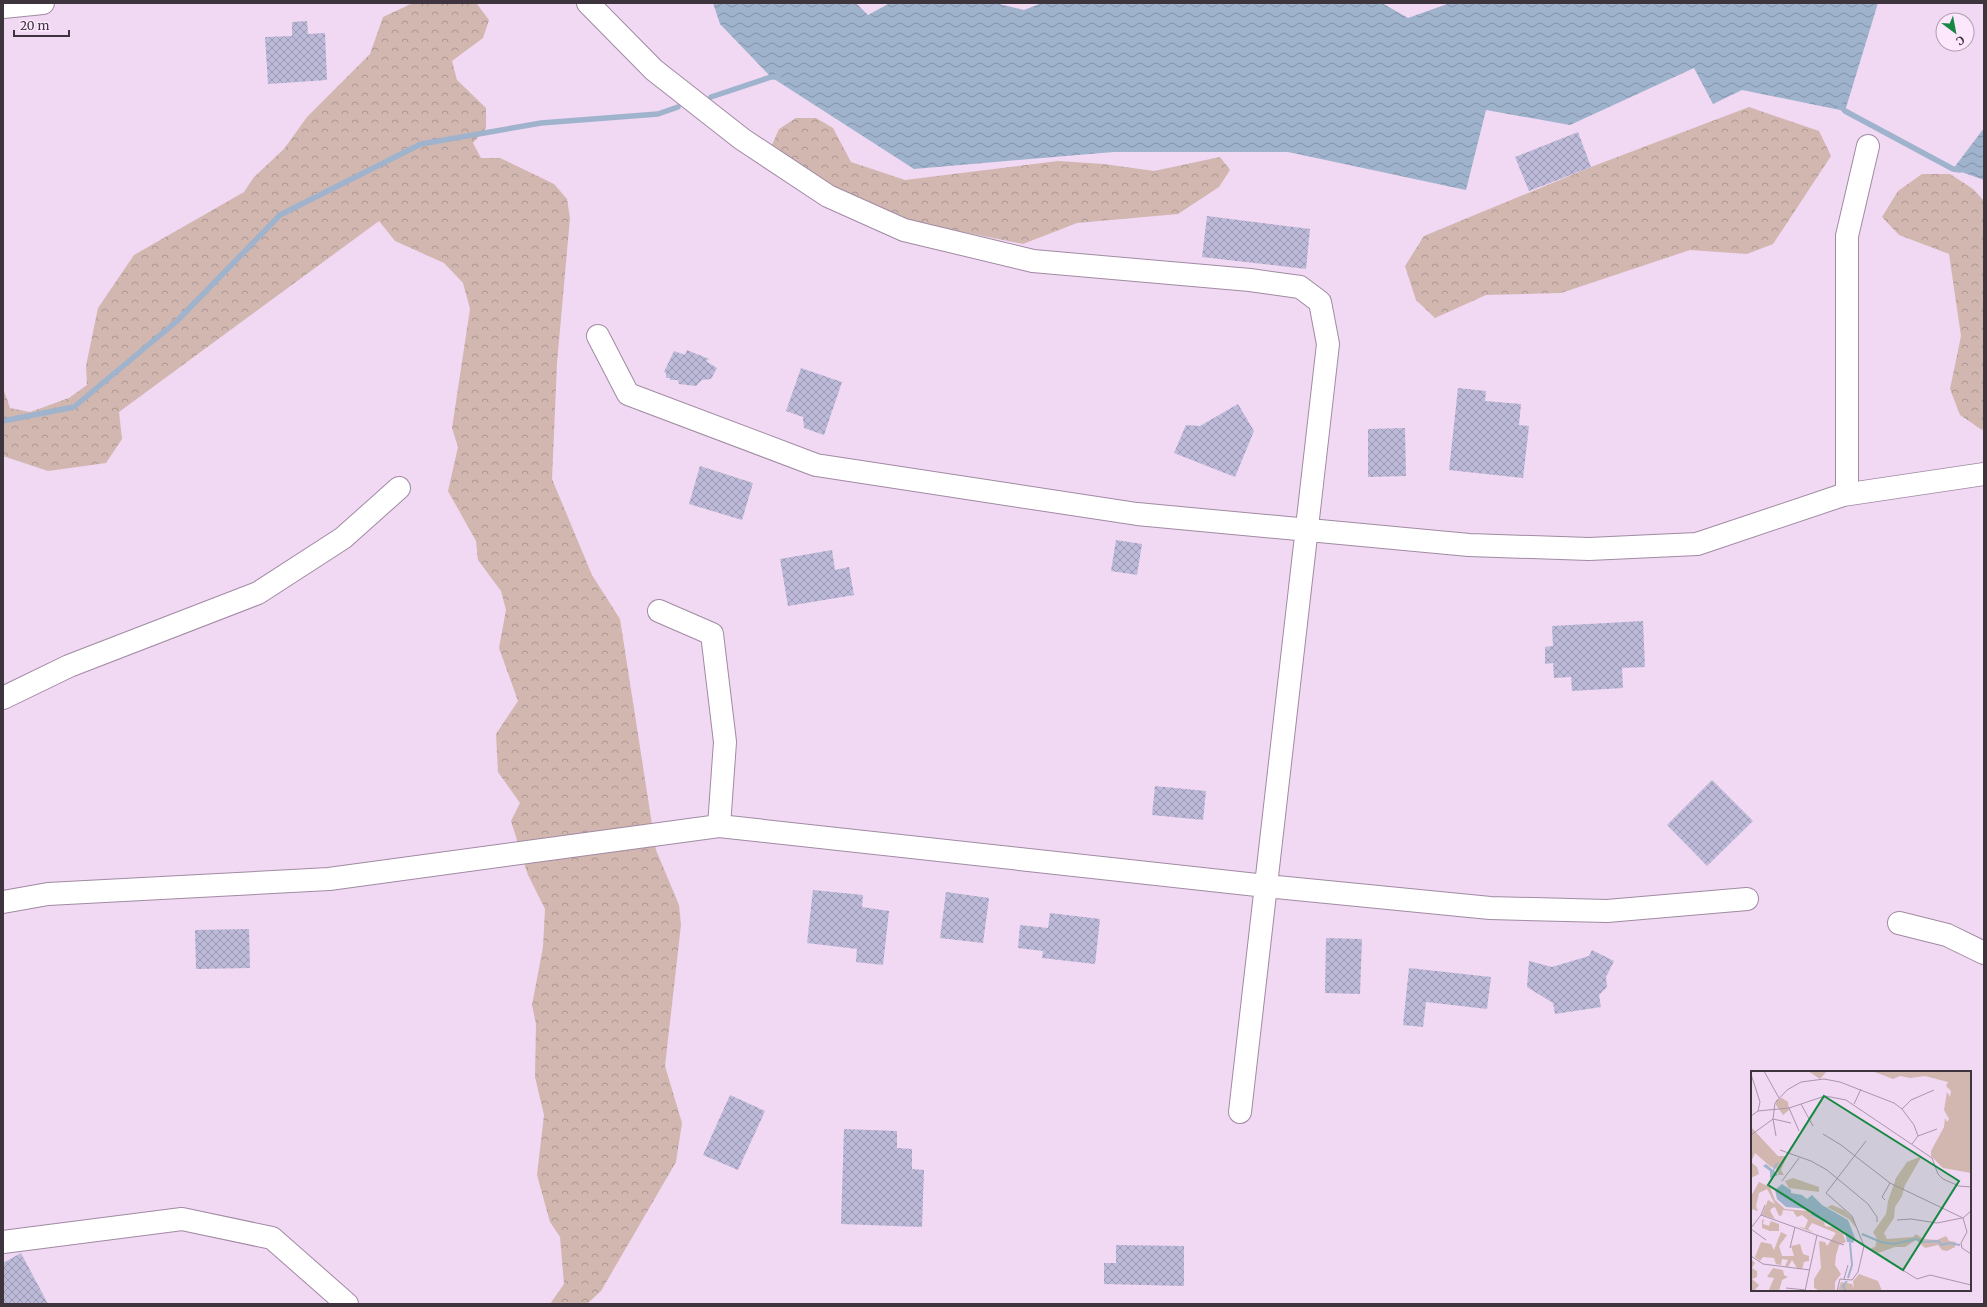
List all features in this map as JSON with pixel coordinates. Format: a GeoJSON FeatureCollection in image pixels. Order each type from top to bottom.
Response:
{"type":"FeatureCollection","features":[{"type":"Feature","properties":{"kind":"street"},"geometry":{"type":"LineString","coordinates":[[3,7],[43,3]]}},
{"type":"Feature","properties":{"kind":"street"},"geometry":{"type":"LineString","coordinates":[[588,3],[654,70],[742,139],[828,196],[904,230],[1033,261],[1250,280],[1300,288],[1320,302],[1328,344],[1240,1112]]}},
{"type":"Feature","properties":{"kind":"street"},"geometry":{"type":"LineString","coordinates":[[1847,494],[1847,236],[1868,146]]}},
{"type":"Feature","properties":{"kind":"street"},"geometry":{"type":"LineString","coordinates":[[598,336],[628,394],[816,465],[1137,514],[1469,544],[1589,549],[1697,544],[1847,494],[1984,474]]}},
{"type":"Feature","properties":{"kind":"street"},"geometry":{"type":"LineString","coordinates":[[3,698],[69,666],[258,593],[343,538],[399,488]]}},
{"type":"Feature","properties":{"kind":"street"},"geometry":{"type":"LineString","coordinates":[[659,612],[712,634],[725,742],[719,826]]}},
{"type":"Feature","properties":{"kind":"street"},"geometry":{"type":"LineString","coordinates":[[3,902],[48,894],[329,879],[719,826],[1266,886],[1490,908],[1607,911],[1747,899]]}},
{"type":"Feature","properties":{"kind":"street"},"geometry":{"type":"LineString","coordinates":[[1899,923],[1947,935],[1984,953]]}},
{"type":"Feature","properties":{"kind":"street"},"geometry":{"type":"LineString","coordinates":[[3,1242],[182,1219],[272,1238],[347,1304]]}},
{"type":"Feature","properties":{"kind":"green space"},"geometry":{"type":"Polygon","coordinates":[[[413,3],[477,4],[489,20],[483,38],[452,61],[457,80],[486,108],[486,128],[473,143],[481,158],[500,158],[554,184],[567,199],[570,218],[557,363],[552,479],[592,575],[620,619],[656,850],[679,905],[681,925],[665,1066],[682,1123],[676,1162],[601,1291],[587,1304],[550,1304],[564,1284],[560,1237],[550,1222],[537,1175],[544,1115],[535,1077],[536,1024],[532,1005],[543,947],[545,909],[528,875],[511,821],[520,803],[498,772],[496,734],[518,701],[499,648],[506,610],[501,591],[478,560],[476,541],[448,491],[458,447],[452,428],[470,309],[463,283],[444,263],[395,241],[379,221],[119,412],[122,439],[106,463],[48,471],[3,456],[3,388],[10,408],[30,412],[69,398],[87,385],[86,366],[98,308],[134,255],[244,192],[254,177],[284,149],[307,117],[370,54],[383,17],[413,3]]]}},
{"type":"Feature","properties":{"kind":"green space"},"geometry":{"type":"Polygon","coordinates":[[[1749,107],[1819,131],[1831,156],[1773,244],[1747,254],[1690,250],[1561,293],[1486,295],[1435,318],[1416,300],[1405,266],[1424,236],[1591,167],[1749,107]]]}},
{"type":"Feature","properties":{"kind":"green space"},"geometry":{"type":"Polygon","coordinates":[[[796,118],[816,118],[833,128],[851,162],[905,180],[1058,161],[1104,164],[1154,171],[1220,157],[1230,170],[1219,187],[1178,214],[1077,223],[1023,244],[883,216],[796,172],[771,147],[779,129],[796,118]]]}},
{"type":"Feature","properties":{"kind":"green space"},"geometry":{"type":"Polygon","coordinates":[[[1922,174],[1950,174],[1973,189],[1984,201],[1984,428],[1982,430],[1960,415],[1950,389],[1961,336],[1949,254],[1899,235],[1882,217],[1898,191],[1922,174]]]}},
{"type":"Feature","properties":{"kind":"water"},"geometry":{"type":"Polygon","coordinates":[[[713,3],[856,3],[868,15],[890,3],[995,3],[1024,10],[1042,3],[1382,3],[1408,18],[1450,3],[1878,3],[1845,111],[1742,90],[1713,104],[1694,68],[1570,125],[1486,110],[1466,190],[1288,152],[1113,152],[914,169],[771,77],[720,24],[713,3]]]}},
{"type":"Feature","properties":{"kind":"water"},"geometry":{"type":"Polygon","coordinates":[[[1984,128],[1984,180],[1953,169],[1984,128]]]}},
{"type":"Feature","properties":{"kind":"building"},"geometry":{"type":"Polygon","coordinates":[[[307,21],[308,34],[325,33],[327,80],[268,84],[265,37],[292,36],[292,22],[307,21]]]}},
{"type":"Feature","properties":{"kind":"building"},"geometry":{"type":"Polygon","coordinates":[[[1578,132],[1591,167],[1529,191],[1515,157],[1578,132]]]}},
{"type":"Feature","properties":{"kind":"building"},"geometry":{"type":"Polygon","coordinates":[[[1207,216],[1310,229],[1306,269],[1202,257],[1207,216]]]}},
{"type":"Feature","properties":{"kind":"building"},"geometry":{"type":"Polygon","coordinates":[[[687,350],[709,359],[706,361],[717,368],[711,379],[702,380],[696,386],[679,384],[678,380],[670,380],[670,378],[666,378],[666,373],[664,372],[674,351],[685,355],[687,350]]]}},
{"type":"Feature","properties":{"kind":"building"},"geometry":{"type":"Polygon","coordinates":[[[801,368],[842,382],[824,435],[804,428],[803,417],[786,411],[801,368]]]}},
{"type":"Feature","properties":{"kind":"building"},"geometry":{"type":"Polygon","coordinates":[[[1458,388],[1486,391],[1485,401],[1521,404],[1519,425],[1529,426],[1523,478],[1449,470],[1458,388]]]}},
{"type":"Feature","properties":{"kind":"building"},"geometry":{"type":"Polygon","coordinates":[[[1238,404],[1254,431],[1235,477],[1174,453],[1186,425],[1200,426],[1238,404]]]}},
{"type":"Feature","properties":{"kind":"building"},"geometry":{"type":"Polygon","coordinates":[[[1405,428],[1406,476],[1368,477],[1368,429],[1405,428]]]}},
{"type":"Feature","properties":{"kind":"building"},"geometry":{"type":"Polygon","coordinates":[[[700,466],[753,483],[742,520],[689,504],[700,466]]]}},
{"type":"Feature","properties":{"kind":"building"},"geometry":{"type":"Polygon","coordinates":[[[1116,540],[1142,544],[1137,575],[1111,571],[1116,540]]]}},
{"type":"Feature","properties":{"kind":"building"},"geometry":{"type":"Polygon","coordinates":[[[832,550],[835,570],[849,567],[854,595],[788,606],[780,559],[832,550]]]}},
{"type":"Feature","properties":{"kind":"building"},"geometry":{"type":"Polygon","coordinates":[[[1643,621],[1645,667],[1622,668],[1623,688],[1572,691],[1571,677],[1554,678],[1553,663],[1545,664],[1545,647],[1553,646],[1552,626],[1643,621]]]}},
{"type":"Feature","properties":{"kind":"building"},"geometry":{"type":"Polygon","coordinates":[[[1712,780],[1753,821],[1707,866],[1667,825],[1712,780]]]}},
{"type":"Feature","properties":{"kind":"building"},"geometry":{"type":"Polygon","coordinates":[[[1155,786],[1206,791],[1203,820],[1152,815],[1155,786]]]}},
{"type":"Feature","properties":{"kind":"building"},"geometry":{"type":"Polygon","coordinates":[[[813,890],[863,895],[862,907],[889,911],[883,965],[856,962],[857,949],[807,943],[813,890]]]}},
{"type":"Feature","properties":{"kind":"building"},"geometry":{"type":"Polygon","coordinates":[[[946,892],[989,898],[983,943],[940,938],[946,892]]]}},
{"type":"Feature","properties":{"kind":"building"},"geometry":{"type":"Polygon","coordinates":[[[1050,913],[1100,919],[1095,964],[1042,958],[1043,951],[1018,948],[1020,925],[1048,928],[1050,913]]]}},
{"type":"Feature","properties":{"kind":"building"},"geometry":{"type":"Polygon","coordinates":[[[249,929],[250,968],[196,969],[195,930],[249,929]]]}},
{"type":"Feature","properties":{"kind":"building"},"geometry":{"type":"Polygon","coordinates":[[[1326,938],[1362,939],[1360,994],[1325,993],[1326,938]]]}},
{"type":"Feature","properties":{"kind":"building"},"geometry":{"type":"Polygon","coordinates":[[[1592,950],[1614,961],[1606,977],[1607,987],[1599,995],[1601,1007],[1555,1014],[1553,1003],[1527,987],[1529,961],[1552,967],[1589,956],[1592,950]]]}},
{"type":"Feature","properties":{"kind":"building"},"geometry":{"type":"Polygon","coordinates":[[[1409,968],[1491,977],[1487,1009],[1426,1002],[1423,1027],[1403,1025],[1409,968]]]}},
{"type":"Feature","properties":{"kind":"building"},"geometry":{"type":"Polygon","coordinates":[[[730,1095],[765,1111],[738,1170],[703,1155],[730,1095]]]}},
{"type":"Feature","properties":{"kind":"building"},"geometry":{"type":"Polygon","coordinates":[[[844,1129],[897,1131],[897,1148],[912,1149],[912,1169],[924,1170],[922,1227],[841,1224],[844,1129]]]}},
{"type":"Feature","properties":{"kind":"building"},"geometry":{"type":"Polygon","coordinates":[[[1116,1245],[1184,1246],[1184,1286],[1104,1284],[1104,1263],[1116,1263],[1116,1245]]]}},
{"type":"Feature","properties":{"kind":"building"},"geometry":{"type":"Polygon","coordinates":[[[21,1253],[48,1304],[3,1304],[3,1263],[21,1253]]]}},
{"type":"Feature","properties":{"kind":"waterway"},"geometry":{"type":"LineString","coordinates":[[711,97],[771,77],[778,77]]}},
{"type":"Feature","properties":{"kind":"waterway"},"geometry":{"type":"LineString","coordinates":[[1840,105],[1845,111],[1953,169],[1960,170]]}},
{"type":"Feature","properties":{"kind":"waterway"},"geometry":{"type":"LineString","coordinates":[[3,421],[74,407],[177,321],[280,215],[421,144],[541,123],[658,114],[678,107]]}}]}
